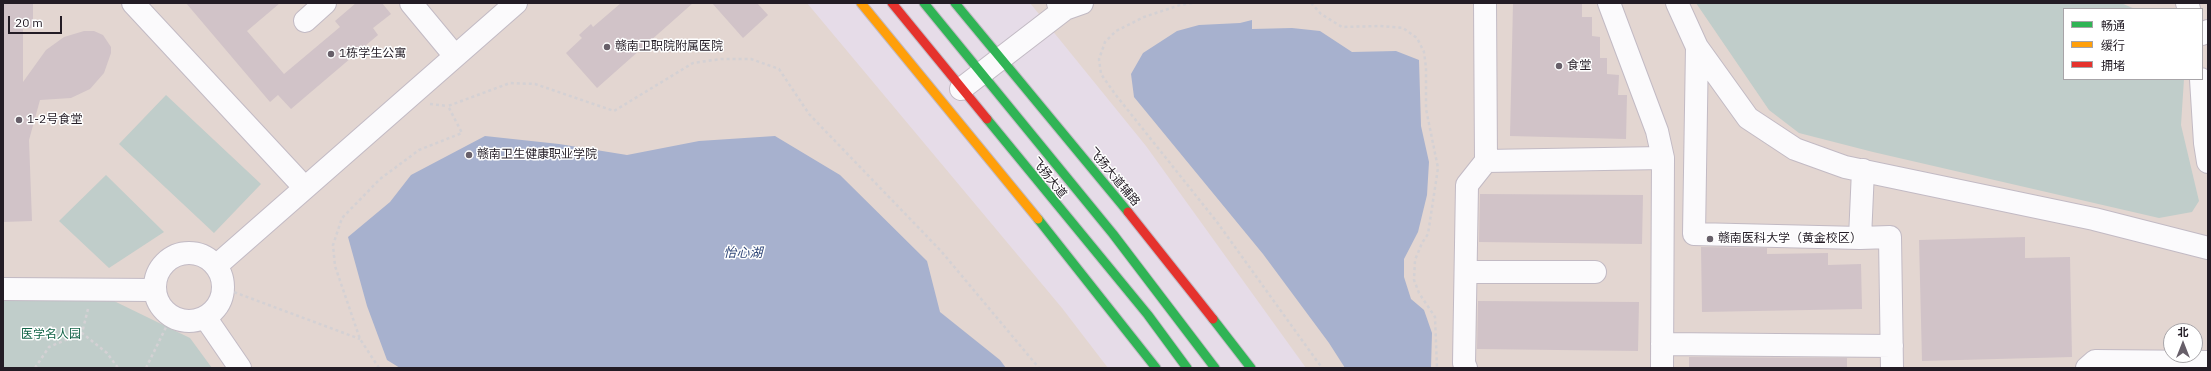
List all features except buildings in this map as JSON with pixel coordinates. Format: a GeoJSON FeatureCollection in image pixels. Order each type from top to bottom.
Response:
{"type":"FeatureCollection","features":[{"type":"Feature","properties":{"kind":"street"},"geometry":{"type":"LineString","coordinates":[[133,3],[305,188]]}},
{"type":"Feature","properties":{"kind":"street"},"geometry":{"type":"LineString","coordinates":[[305,21],[325,3]]}},
{"type":"Feature","properties":{"kind":"street"},"geometry":{"type":"LineString","coordinates":[[412,3],[455,56]]}},
{"type":"Feature","properties":{"kind":"street"},"geometry":{"type":"LineString","coordinates":[[216,266],[516,3]]}},
{"type":"Feature","properties":{"kind":"street"},"geometry":{"type":"LineString","coordinates":[[861,3],[1093,286],[1156,368]]}},
{"type":"Feature","properties":{"kind":"street","name":"飞扬大道"},"geometry":{"type":"LineString","coordinates":[[892,3],[1148,316],[1187,368]]}},
{"type":"Feature","properties":{"kind":"street","name":"飞扬大道"},"geometry":{"type":"LineString","coordinates":[[924,3],[1113,234],[1214,368]]}},
{"type":"Feature","properties":{"kind":"street","name":"飞扬大道辅路"},"geometry":{"type":"LineString","coordinates":[[955,3],[1174,268],[1250,368]]}},
{"type":"Feature","properties":{"kind":"street"},"geometry":{"type":"LineString","coordinates":[[1466,368],[1464,363],[1467,185],[1486,161],[1484,3]]}},
{"type":"Feature","properties":{"kind":"street"},"geometry":{"type":"LineString","coordinates":[[1609,3],[1657,131],[1663,158],[1662,368]]}},
{"type":"Feature","properties":{"kind":"street"},"geometry":{"type":"LineString","coordinates":[[1677,3],[1697,47],[1748,118],[1795,149],[1845,167],[2094,219],[2208,248]]}},
{"type":"Feature","properties":{"kind":"street"},"geometry":{"type":"LineString","coordinates":[[961,89],[1068,5]]}},
{"type":"Feature","properties":{"kind":"street"},"geometry":{"type":"LineString","coordinates":[[1697,47],[1694,234],[1860,238],[1890,237],[1892,368]]}},
{"type":"Feature","properties":{"kind":"street"},"geometry":{"type":"LineString","coordinates":[[2201,80],[2205,143],[2208,162]]}},
{"type":"Feature","properties":{"kind":"street"},"geometry":{"type":"LineString","coordinates":[[1486,161],[1663,158]]}},
{"type":"Feature","properties":{"kind":"street"},"geometry":{"type":"LineString","coordinates":[[1860,238],[1863,170]]}},
{"type":"Feature","properties":{"kind":"street"},"geometry":{"type":"LineString","coordinates":[[1059,209],[1072,237]]}},
{"type":"Feature","properties":{"kind":"street"},"geometry":{"type":"LineString","coordinates":[[1113,234],[1133,245]]}},
{"type":"Feature","properties":{"kind":"street"},"geometry":{"type":"LineString","coordinates":[[1147,253],[1174,268]]}},
{"type":"Feature","properties":{"kind":"street"},"geometry":{"type":"LineString","coordinates":[[196,254],[207,259],[216,266],[221,277],[223,288],[220,300],[215,310],[205,317],[194,321],[182,321],[172,317],[162,309],[154,290],[155,279],[159,270],[166,262],[175,256],[196,254]]}},
{"type":"Feature","properties":{"kind":"street"},"geometry":{"type":"LineString","coordinates":[[1081,258],[1093,286]]}},
{"type":"Feature","properties":{"kind":"street"},"geometry":{"type":"LineString","coordinates":[[1466,272],[1595,272]]}},
{"type":"Feature","properties":{"kind":"street"},"geometry":{"type":"LineString","coordinates":[[3,289],[154,290]]}},
{"type":"Feature","properties":{"kind":"street"},"geometry":{"type":"LineString","coordinates":[[205,317],[240,368]]}},
{"type":"Feature","properties":{"kind":"street"},"geometry":{"type":"LineString","coordinates":[[1662,344],[1892,346]]}},
{"type":"Feature","properties":{"kind":"street"},"geometry":{"type":"LineString","coordinates":[[2087,368],[2095,361],[2208,362]]}},
{"type":"Feature","properties":{"kind":"path"},"geometry":{"type":"LineString","coordinates":[[1192,3],[1180,5],[1144,17],[1116,31],[1105,42],[1099,59],[1101,74],[1115,94],[1217,222],[1322,368]]}},
{"type":"Feature","properties":{"kind":"path"},"geometry":{"type":"LineString","coordinates":[[1311,3],[1321,14],[1342,27],[1380,26],[1403,28],[1417,38],[1424,52],[1426,68],[1426,109],[1438,168],[1428,234],[1422,243],[1415,260],[1414,280],[1419,293],[1435,317],[1437,368]]}},
{"type":"Feature","properties":{"kind":"path"},"geometry":{"type":"LineString","coordinates":[[2158,3],[2163,3]]}},
{"type":"Feature","properties":{"kind":"path"},"geometry":{"type":"LineString","coordinates":[[379,368],[360,339],[335,266],[333,245],[342,218],[380,179],[419,150],[462,133],[448,106],[510,83],[535,84],[614,111],[693,63],[721,59],[751,59],[779,69],[809,114],[941,251],[1039,368]]}},
{"type":"Feature","properties":{"kind":"path"},"geometry":{"type":"LineString","coordinates":[[223,288],[360,339]]}},
{"type":"Feature","properties":{"kind":"path"},"geometry":{"type":"LineString","coordinates":[[82,333],[93,290]]}},
{"type":"Feature","properties":{"kind":"path"},"geometry":{"type":"LineString","coordinates":[[146,368],[172,317]]}},
{"type":"Feature","properties":{"kind":"path"},"geometry":{"type":"LineString","coordinates":[[34,368],[49,347],[82,333]]}},
{"type":"Feature","properties":{"kind":"path"},"geometry":{"type":"LineString","coordinates":[[82,333],[107,353],[118,368]]}},
{"type":"Feature","properties":{"kind":"shaded area","name":"赣南卫生健康职业学院"},"geometry":{"type":"Polygon","coordinates":[[[3,3],[807,3],[1062,308],[1108,368],[3,368],[3,3]]]}},
{"type":"Feature","properties":{"kind":"shaded area","name":"赣南医科大学（黄金校区）"},"geometry":{"type":"Polygon","coordinates":[[[1030,3],[2208,3],[2208,368],[1306,368],[1146,146],[1030,3]]]}},
{"type":"Feature","properties":{"kind":"green space"},"geometry":{"type":"Polygon","coordinates":[[[1696,3],[2121,3],[2133,8],[2063,8],[2063,80],[2184,80],[2181,125],[2199,201],[2192,212],[2159,218],[1873,152],[1799,133],[1769,110],[1696,3]]]}},
{"type":"Feature","properties":{"kind":"green space"},"geometry":{"type":"Polygon","coordinates":[[[166,95],[261,184],[214,233],[119,144],[166,95]]]}},
{"type":"Feature","properties":{"kind":"green space"},"geometry":{"type":"Polygon","coordinates":[[[106,175],[164,232],[109,268],[59,221],[106,175]]]}},
{"type":"Feature","properties":{"kind":"green space","name":"医学名人园"},"geometry":{"type":"Polygon","coordinates":[[[3,301],[114,301],[190,338],[212,368],[3,368],[3,301]]]}},
{"type":"Feature","properties":{"kind":"water"},"geometry":{"type":"Polygon","coordinates":[[[1252,20],[1252,29],[1292,28],[1320,31],[1352,52],[1396,51],[1419,60],[1421,126],[1429,162],[1427,195],[1418,232],[1404,259],[1404,277],[1411,299],[1424,310],[1432,333],[1431,368],[1345,368],[1329,343],[1263,254],[1134,97],[1131,74],[1143,53],[1177,31],[1199,25],[1240,23],[1252,20]]]}},
{"type":"Feature","properties":{"kind":"water","name":"怡心湖"},"geometry":{"type":"Polygon","coordinates":[[[485,136],[559,144],[627,155],[699,141],[775,136],[840,175],[927,261],[940,312],[1000,360],[1006,368],[400,368],[387,360],[367,306],[348,237],[390,202],[411,175],[485,136]]]}},
{"type":"Feature","properties":{"kind":"traffic: fast"},"geometry":{"type":"LineString","coordinates":[[924,3],[1113,234],[1215,368]]}},
{"type":"Feature","properties":{"kind":"traffic: fast"},"geometry":{"type":"LineString","coordinates":[[955,3],[1128,212]]}},
{"type":"Feature","properties":{"kind":"traffic: fast"},"geometry":{"type":"LineString","coordinates":[[987,119],[1148,315],[1187,368]]}},
{"type":"Feature","properties":{"kind":"traffic: fast"},"geometry":{"type":"LineString","coordinates":[[1038,219],[1156,368]]}},
{"type":"Feature","properties":{"kind":"traffic: fast"},"geometry":{"type":"LineString","coordinates":[[1213,319],[1251,368]]}},
{"type":"Feature","properties":{"kind":"traffic: slow"},"geometry":{"type":"LineString","coordinates":[[861,3],[1038,219]]}},
{"type":"Feature","properties":{"kind":"traffic: jam"},"geometry":{"type":"LineString","coordinates":[[892,3],[987,119]]}},
{"type":"Feature","properties":{"kind":"traffic: jam"},"geometry":{"type":"LineString","coordinates":[[1128,212],[1213,319]]}},
{"type":"Feature","properties":{"kind":"place","name":"赣南卫职院附属医院"},"geometry":{"type":"Point","coordinates":[607,47]}},
{"type":"Feature","properties":{"kind":"place","name":"1栋学生公寓"},"geometry":{"type":"Point","coordinates":[331,54]}},
{"type":"Feature","properties":{"kind":"place","name":"食堂"},"geometry":{"type":"Point","coordinates":[1559,66]}},
{"type":"Feature","properties":{"kind":"place","name":"1-2号食堂"},"geometry":{"type":"Point","coordinates":[19,120]}},
{"type":"Feature","properties":{"kind":"place","name":"赣南卫生健康职业学院"},"geometry":{"type":"Point","coordinates":[469,155]}},
{"type":"Feature","properties":{"kind":"place","name":"赣南医科大学（黄金校区）"},"geometry":{"type":"Point","coordinates":[1710,239]}}]}
